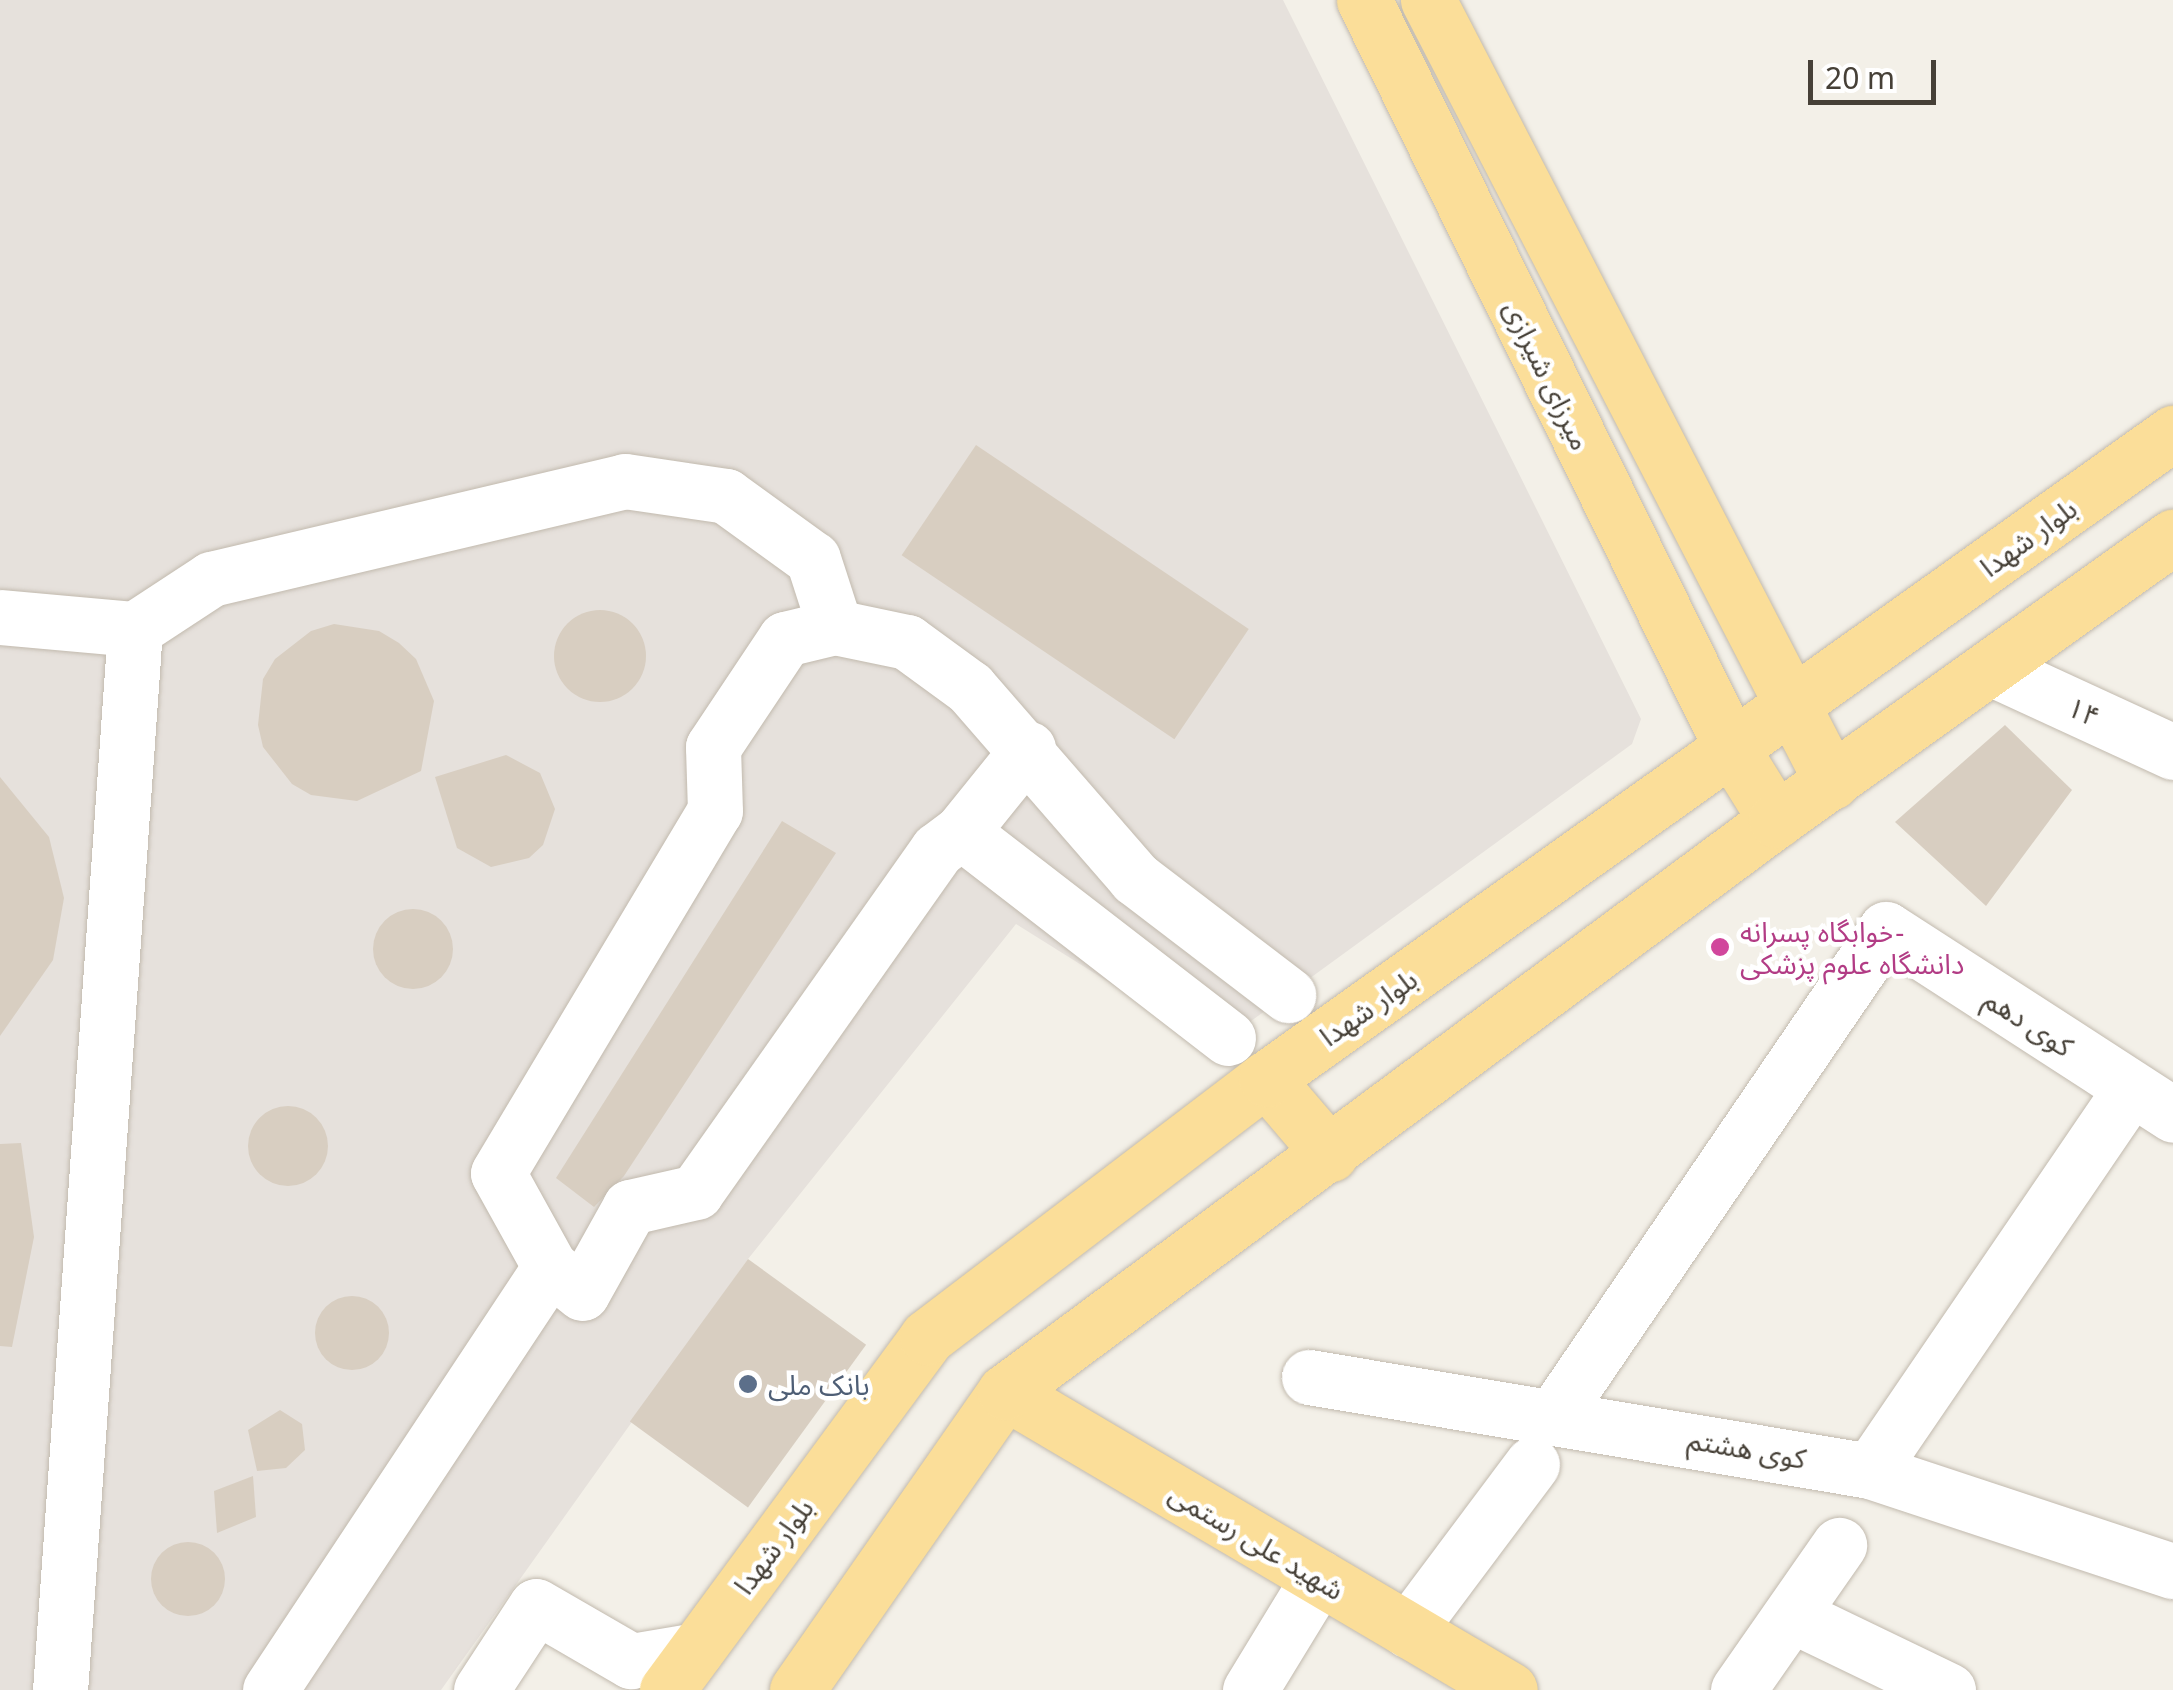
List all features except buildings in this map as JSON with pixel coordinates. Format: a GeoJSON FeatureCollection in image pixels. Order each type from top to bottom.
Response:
{"type":"FeatureCollection","features":[{"type":"Feature","properties":{"kind":"main road","name":"میرزای شیرازی"},"geometry":{"type":"LineString","coordinates":[[1364,0],[1732,749],[1776,820]]}},
{"type":"Feature","properties":{"kind":"main road"},"geometry":{"type":"LineString","coordinates":[[1428,0],[1788,709],[1832,782]]}},
{"type":"Feature","properties":{"kind":"main road","name":"بلوار شهدا"},"geometry":{"type":"LineString","coordinates":[[682,1670],[928,1337],[1266,1079],[2173,434]]}},
{"type":"Feature","properties":{"kind":"main road"},"geometry":{"type":"LineString","coordinates":[[796,1690],[1005,1392],[1776,820],[1995,670],[2173,537]]}},
{"type":"Feature","properties":{"kind":"main road"},"geometry":{"type":"LineString","coordinates":[[1266,1079],[1330,1154]]}},
{"type":"Feature","properties":{"kind":"main road","name":"شهید علی رستمی"},"geometry":{"type":"LineString","coordinates":[[1005,1392],[1510,1690]]}},
{"type":"Feature","properties":{"kind":"street"},"geometry":{"type":"LineString","coordinates":[[0,617],[135,629],[211,579],[625,481],[726,496],[813,559],[834,627]]}},
{"type":"Feature","properties":{"kind":"street"},"geometry":{"type":"LineString","coordinates":[[1028,749],[961,832],[937,850],[696,1192],[630,1207],[582,1293],[550,1267],[498,1173],[715,811],[713,747],[785,640],[834,627],[906,642],[970,688],[1028,749],[1135,878],[1288,995]]}},
{"type":"Feature","properties":{"kind":"street"},"geometry":{"type":"LineString","coordinates":[[60,1690],[135,629]]}},
{"type":"Feature","properties":{"kind":"street","name":"۱۴"},"geometry":{"type":"LineString","coordinates":[[1995,670],[2173,752]]}},
{"type":"Feature","properties":{"kind":"street"},"geometry":{"type":"LineString","coordinates":[[961,832],[1228,1038]]}},
{"type":"Feature","properties":{"kind":"street","name":"کوی دهم"},"geometry":{"type":"LineString","coordinates":[[1555,1414],[1886,928],[2152,1102]]}},
{"type":"Feature","properties":{"kind":"street"},"geometry":{"type":"LineString","coordinates":[[1870,1471],[2152,1102]]}},
{"type":"Feature","properties":{"kind":"street"},"geometry":{"type":"LineString","coordinates":[[270,1690],[550,1267]]}},
{"type":"Feature","properties":{"kind":"street","name":"کوی هشتم"},"geometry":{"type":"LineString","coordinates":[[1309,1378],[1555,1414],[1870,1471],[2173,1572]]}},
{"type":"Feature","properties":{"kind":"street"},"geometry":{"type":"LineString","coordinates":[[1408,1630],[1532,1464]]}},
{"type":"Feature","properties":{"kind":"street"},"geometry":{"type":"LineString","coordinates":[[1738,1690],[1794,1616],[1839,1545]]}},
{"type":"Feature","properties":{"kind":"street"},"geometry":{"type":"LineString","coordinates":[[1250,1690],[1318,1578]]}},
{"type":"Feature","properties":{"kind":"street"},"geometry":{"type":"LineString","coordinates":[[482,1690],[536,1606],[630,1661],[682,1670]]}},
{"type":"Feature","properties":{"kind":"street"},"geometry":{"type":"LineString","coordinates":[[1794,1616],[1948,1690]]}},
{"type":"Feature","properties":{"kind":"shaded area"},"geometry":{"type":"Polygon","coordinates":[[[0,0],[1283,0],[1641,719],[1632,744],[1214,1048],[1016,924],[748,1259],[441,1690],[0,1690],[0,0]]]}},
{"type":"Feature","properties":{"kind":"place","name":"خوابگاە پسرانە- دانشگاە علوم پزشکی"},"geometry":{"type":"Point","coordinates":[1720,947]}},
{"type":"Feature","properties":{"kind":"place","name":"بانک ملی"},"geometry":{"type":"Point","coordinates":[748,1384]}}]}
